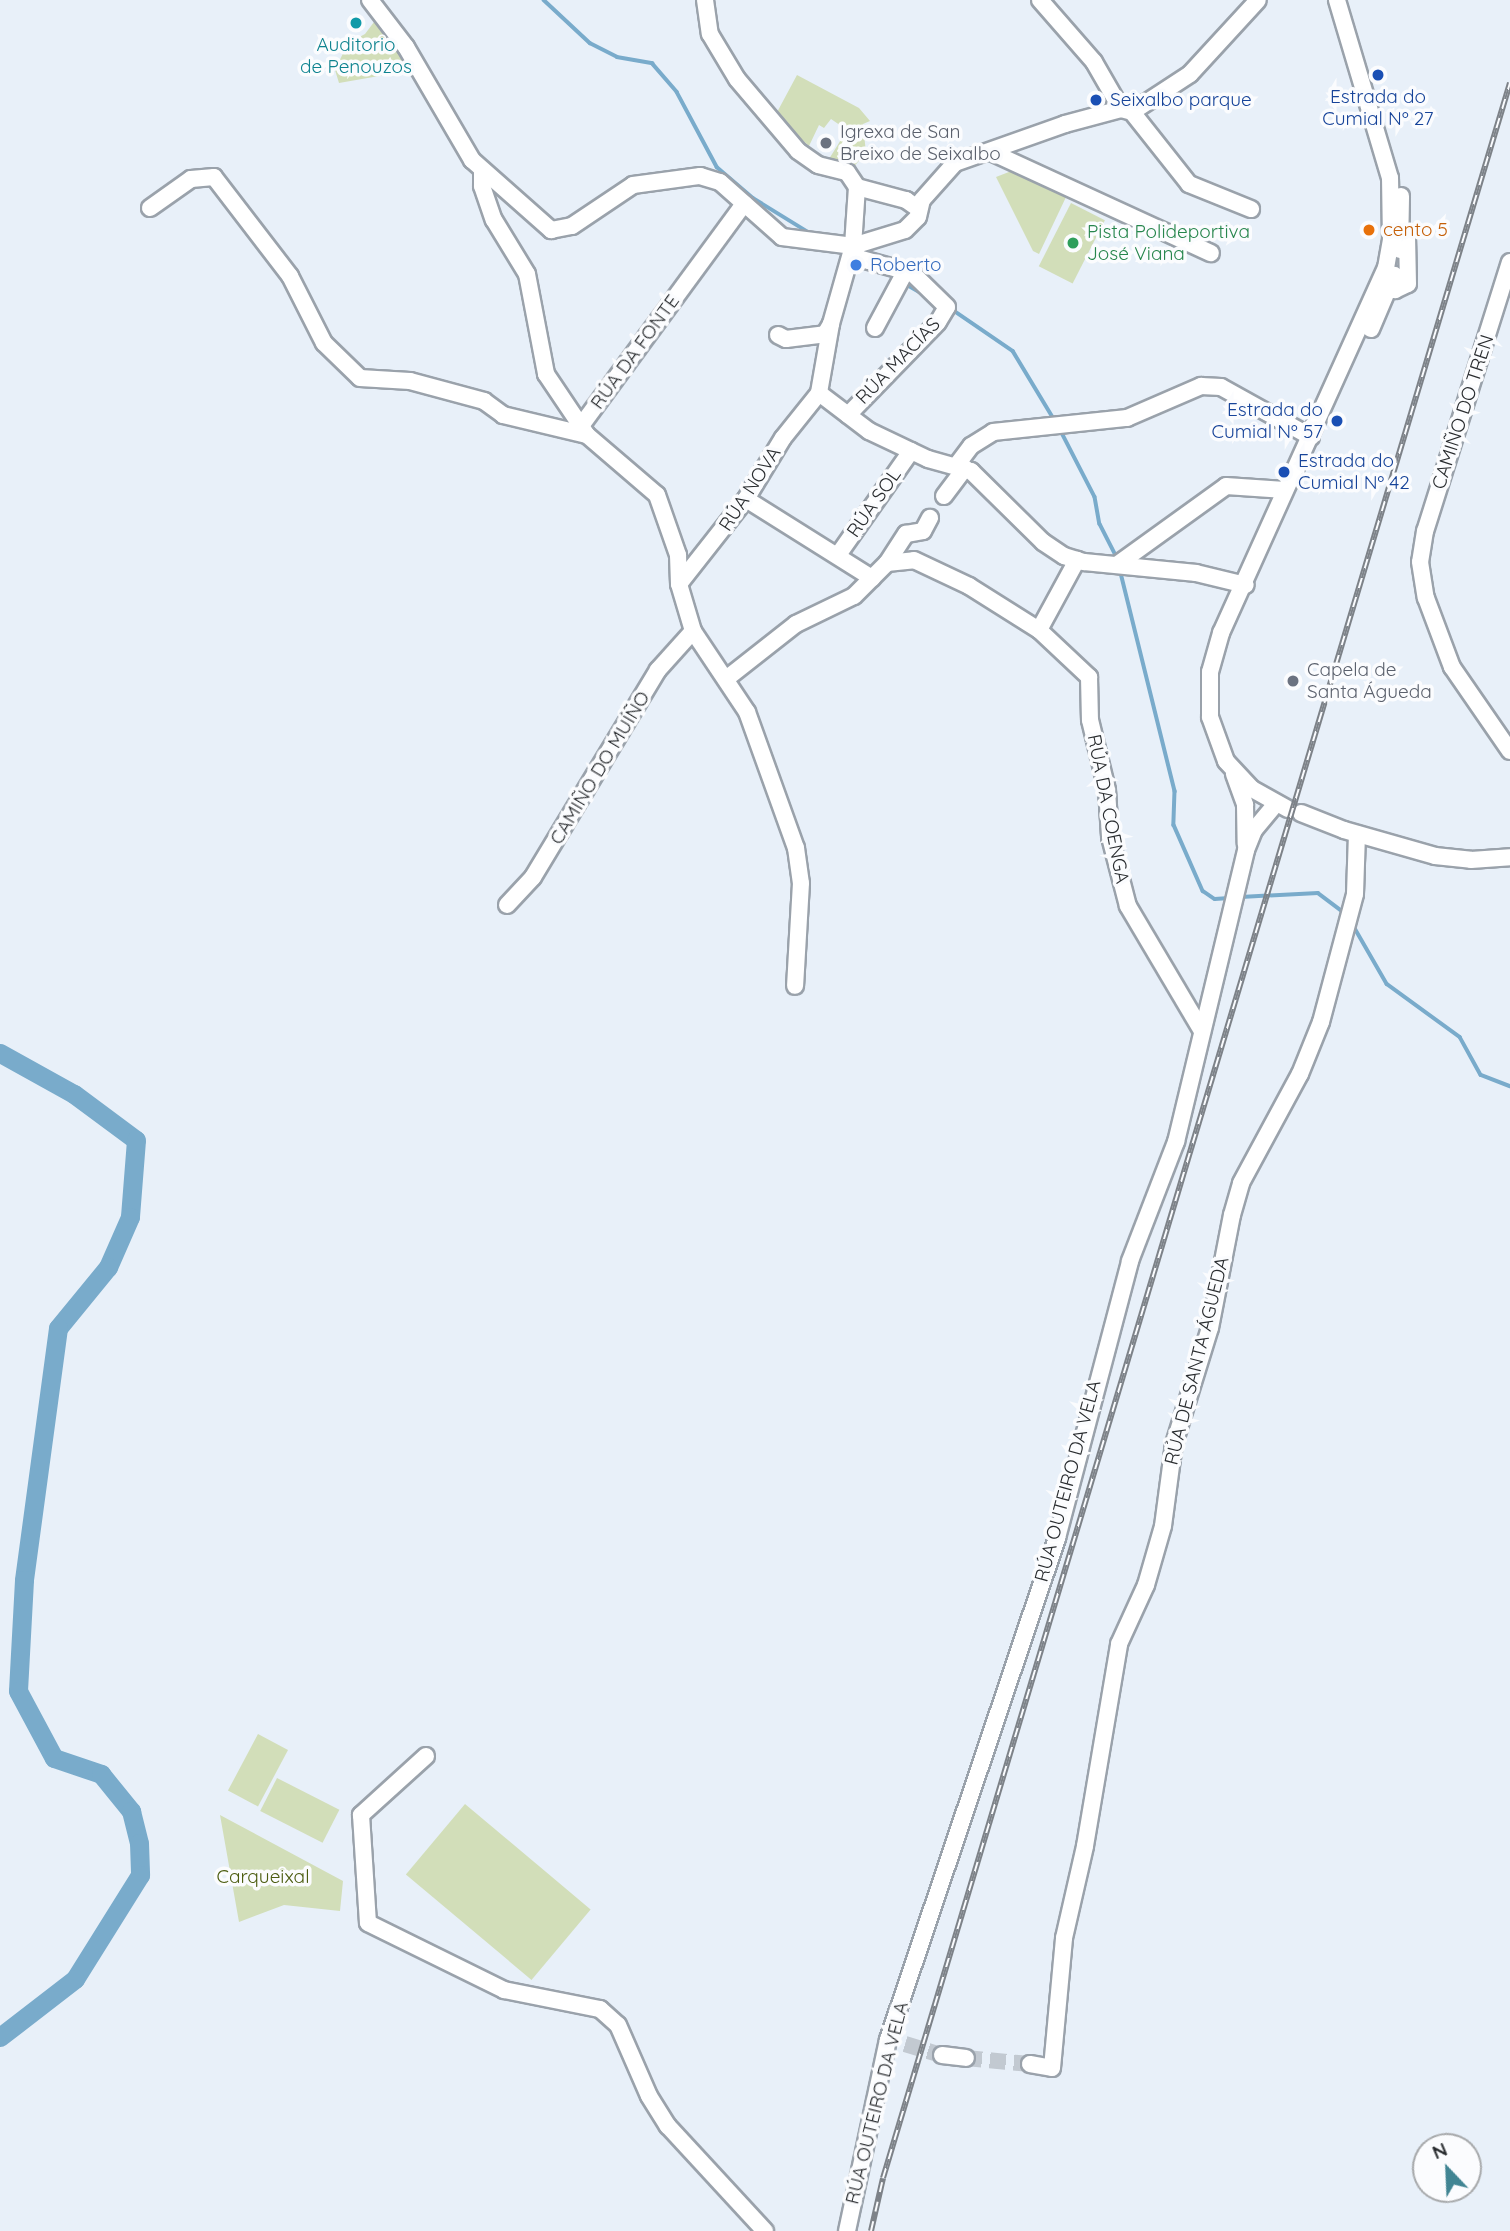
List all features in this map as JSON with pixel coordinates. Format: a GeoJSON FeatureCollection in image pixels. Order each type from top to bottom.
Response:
{"type":"FeatureCollection","features":[{"type":"Feature","properties":{"kind":"street"},"geometry":{"type":"LineString","coordinates":[[370,0],[406,47],[454,134],[482,171],[551,230],[572,226],[633,185],[686,176],[720,183],[782,237],[853,246],[905,230],[922,200],[955,163],[1126,111],[1190,74],[1258,0]]}},
{"type":"Feature","properties":{"kind":"street"},"geometry":{"type":"LineString","coordinates":[[705,0],[714,44],[737,79],[798,151],[818,165],[847,172],[857,187],[853,246],[831,324],[819,393],[863,428],[911,451],[961,467],[1043,542],[1077,560],[1195,573],[1244,585]]}},
{"type":"Feature","properties":{"kind":"street"},"geometry":{"type":"LineString","coordinates":[[1040,0],[1094,62],[1126,111],[1189,184],[1251,209]]}},
{"type":"Feature","properties":{"kind":"street"},"geometry":{"type":"LineString","coordinates":[[1337,0],[1390,178],[1399,266]]}},
{"type":"Feature","properties":{"kind":"street"},"geometry":{"type":"LineString","coordinates":[[1347,0],[1394,153],[1403,221],[1399,266],[1373,315],[1360,329]]}},
{"type":"Feature","properties":{"kind":"street"},"geometry":{"type":"LineString","coordinates":[[991,152],[1211,253]]}},
{"type":"Feature","properties":{"kind":"street"},"geometry":{"type":"LineString","coordinates":[[482,171],[482,186],[494,220],[527,274],[546,374],[585,429]]}},
{"type":"Feature","properties":{"kind":"street"},"geometry":{"type":"LineString","coordinates":[[150,208],[191,179],[214,177],[290,276],[324,344],[360,378],[410,381],[484,401],[503,415],[585,429]]}},
{"type":"Feature","properties":{"kind":"street"},"geometry":{"type":"LineString","coordinates":[[1246,850],[1246,811],[1234,774],[1217,740],[1208,696],[1214,652],[1385,268],[1391,240],[1390,178]]}},
{"type":"Feature","properties":{"kind":"street"},"geometry":{"type":"LineString","coordinates":[[857,187],[906,200],[919,209]]}},
{"type":"Feature","properties":{"kind":"street","name":"RÚA DA FONTE"},"geometry":{"type":"LineString","coordinates":[[744,204],[585,429],[657,495],[678,555],[680,584],[692,631],[747,712],[796,848],[801,883],[795,986]]}},
{"type":"Feature","properties":{"kind":"street"},"geometry":{"type":"LineString","coordinates":[[853,246],[858,258],[905,272],[875,328]]}},
{"type":"Feature","properties":{"kind":"street","name":"CAMIÑO DO TREN"},"geometry":{"type":"LineString","coordinates":[[1510,262],[1425,531],[1420,562],[1426,598],[1452,667],[1510,751]]}},
{"type":"Feature","properties":{"kind":"street","name":"RÚA MACÍAS"},"geometry":{"type":"LineString","coordinates":[[848,415],[938,322],[947,307],[912,273],[905,272]]}},
{"type":"Feature","properties":{"kind":"street"},"geometry":{"type":"LineString","coordinates":[[1248,785],[1229,753],[1217,703],[1219,674],[1231,635],[1387,288]]}},
{"type":"Feature","properties":{"kind":"street"},"geometry":{"type":"LineString","coordinates":[[778,335],[786,339],[825,334],[831,324]]}},
{"type":"Feature","properties":{"kind":"street"},"geometry":{"type":"LineString","coordinates":[[944,496],[971,446],[993,432],[1127,418],[1200,386],[1221,387],[1311,437]]}},
{"type":"Feature","properties":{"kind":"street","name":"RÚA NOVA"},"geometry":{"type":"LineString","coordinates":[[680,584],[746,499],[783,438],[819,393]]}},
{"type":"Feature","properties":{"kind":"street","name":"RÚA SOL"},"geometry":{"type":"LineString","coordinates":[[838,555],[911,451]]}},
{"type":"Feature","properties":{"kind":"street"},"geometry":{"type":"LineString","coordinates":[[1118,564],[1226,486],[1285,490]]}},
{"type":"Feature","properties":{"kind":"street"},"geometry":{"type":"LineString","coordinates":[[746,499],[872,578]]}},
{"type":"Feature","properties":{"kind":"street"},"geometry":{"type":"LineString","coordinates":[[1231,635],[1233,614],[1244,585],[1275,524],[1289,507]]}},
{"type":"Feature","properties":{"kind":"street"},"geometry":{"type":"LineString","coordinates":[[726,679],[775,638],[842,604],[887,563],[906,534],[923,531],[930,519]]}},
{"type":"Feature","properties":{"kind":"street","name":"RÚA DA COENGA"},"geometry":{"type":"LineString","coordinates":[[887,563],[914,560],[969,586],[1039,630],[1089,677],[1090,720],[1107,790],[1110,837],[1128,906],[1202,1031]]}},
{"type":"Feature","properties":{"kind":"street"},"geometry":{"type":"LineString","coordinates":[[1039,630],[1077,560]]}},
{"type":"Feature","properties":{"kind":"street","name":"CAMIÑO DO MUÍÑO"},"geometry":{"type":"LineString","coordinates":[[507,905],[548,855],[595,768],[658,670],[692,631]]}},
{"type":"Feature","properties":{"kind":"street"},"geometry":{"type":"LineString","coordinates":[[1234,774],[1248,785],[1294,810],[1357,834],[1447,858],[1510,857]]}},
{"type":"Feature","properties":{"kind":"street"},"geometry":{"type":"LineString","coordinates":[[1246,850],[1254,830],[1294,810],[1449,849],[1510,847]]}},
{"type":"Feature","properties":{"kind":"street","name":"RÚA DE SANTA ÁGUEDA"},"geometry":{"type":"LineString","coordinates":[[1030,2064],[1052,2067],[1064,1938],[1085,1846],[1119,1644],[1146,1585],[1163,1526],[1174,1444],[1210,1328],[1239,1190],[1300,1074],[1334,978],[1355,894],[1357,834]]}},
{"type":"Feature","properties":{"kind":"street","name":"RÚA OUTEIRO DA VELA"},"geometry":{"type":"LineString","coordinates":[[847,2231],[888,2040],[1057,1538],[1101,1356],[1130,1261],[1176,1142],[1246,850]]}},
{"type":"Feature","properties":{"kind":"street"},"geometry":{"type":"LineString","coordinates":[[426,1756],[361,1815],[368,1923],[504,1990],[600,2009],[618,2025],[662,2118],[765,2231]]}},
{"type":"Feature","properties":{"kind":"street"},"geometry":{"type":"LineString","coordinates":[[888,2040],[905,2044]]}},
{"type":"Feature","properties":{"kind":"street"},"geometry":{"type":"LineString","coordinates":[[942,2055],[966,2058]]}},
{"type":"Feature","properties":{"kind":"green space"},"geometry":{"type":"Polygon","coordinates":[[[377,18],[410,66],[402,72],[339,83],[335,70],[348,43],[365,34],[377,18]]]}},
{"type":"Feature","properties":{"kind":"green space"},"geometry":{"type":"Polygon","coordinates":[[[797,75],[859,108],[870,121],[863,124],[866,153],[849,172],[829,159],[847,130],[831,119],[824,128],[819,125],[809,146],[775,116],[797,75]]]}},
{"type":"Feature","properties":{"kind":"green space"},"geometry":{"type":"Polygon","coordinates":[[[1014,170],[1067,195],[1039,254],[1033,251],[996,177],[1014,170]]]}},
{"type":"Feature","properties":{"kind":"green space","name":"Pista Polideportiva José Viana"},"geometry":{"type":"Polygon","coordinates":[[[1071,203],[1105,220],[1073,284],[1039,266],[1071,203]]]}},
{"type":"Feature","properties":{"kind":"green space"},"geometry":{"type":"Polygon","coordinates":[[[258,1734],[288,1750],[258,1806],[228,1791],[258,1734]]]}},
{"type":"Feature","properties":{"kind":"green space"},"geometry":{"type":"Polygon","coordinates":[[[277,1778],[339,1810],[323,1843],[260,1811],[277,1778]]]}},
{"type":"Feature","properties":{"kind":"green space"},"geometry":{"type":"Polygon","coordinates":[[[465,1804],[591,1909],[531,1980],[406,1874],[465,1804]]]}},
{"type":"Feature","properties":{"kind":"green space","name":"Carqueixal"},"geometry":{"type":"Polygon","coordinates":[[[220,1815],[343,1881],[340,1911],[284,1905],[239,1922],[220,1815]]]}},
{"type":"Feature","properties":{"kind":"waterway"},"geometry":{"type":"LineString","coordinates":[[544,0],[590,43],[617,57],[652,63],[677,92],[717,167],[753,198],[810,233]]}},
{"type":"Feature","properties":{"kind":"waterway"},"geometry":{"type":"LineString","coordinates":[[904,283],[921,293]]}},
{"type":"Feature","properties":{"kind":"waterway"},"geometry":{"type":"LineString","coordinates":[[950,308],[1013,351],[1054,419]]}},
{"type":"Feature","properties":{"kind":"waterway"},"geometry":{"type":"LineString","coordinates":[[1060,429],[1095,497],[1100,524],[1118,559]]}},
{"type":"Feature","properties":{"kind":"waterway"},"geometry":{"type":"LineString","coordinates":[[1120,569],[1175,791],[1174,825],[1203,891],[1215,899],[1229,898]]}},
{"type":"Feature","properties":{"kind":"waterway"},"geometry":{"type":"LineString","coordinates":[[1241,897],[1318,893],[1345,913]]}},
{"type":"Feature","properties":{"kind":"waterway"},"geometry":{"type":"LineString","coordinates":[[1353,925],[1387,984],[1460,1037],[1481,1075],[1510,1086]]}},
{"type":"Feature","properties":{"kind":"waterway"},"geometry":{"type":"LineString","coordinates":[[0,1053],[74,1094],[136,1140],[130,1217],[108,1267],[58,1328],[24,1580],[18,1691],[54,1758],[101,1774],[131,1811],[139,1843],[140,1875],[75,1979],[0,2037]]}},
{"type":"Feature","properties":{"kind":"tunnel"},"geometry":{"type":"LineString","coordinates":[[905,2044],[942,2055]]}},
{"type":"Feature","properties":{"kind":"tunnel"},"geometry":{"type":"LineString","coordinates":[[966,2058],[1030,2064]]}},
{"type":"Feature","properties":{"kind":"railway"},"geometry":{"type":"LineString","coordinates":[[871,2231],[883,2178],[1510,83]]}},
{"type":"Feature","properties":{"kind":"place","name":"Auditorio de Penouzos"},"geometry":{"type":"Point","coordinates":[356,23]}},
{"type":"Feature","properties":{"kind":"place","name":"Estrada do Cumial Nº 27"},"geometry":{"type":"Point","coordinates":[1378,75]}},
{"type":"Feature","properties":{"kind":"place","name":"Seixalbo parque"},"geometry":{"type":"Point","coordinates":[1096,100]}},
{"type":"Feature","properties":{"kind":"place","name":"Igrexa de San Breixo de Seixalbo"},"geometry":{"type":"Point","coordinates":[826,143]}},
{"type":"Feature","properties":{"kind":"place","name":"cento 5"},"geometry":{"type":"Point","coordinates":[1369,230]}},
{"type":"Feature","properties":{"kind":"place","name":"Pista Polideportiva José Viana"},"geometry":{"type":"Point","coordinates":[1073,243]}},
{"type":"Feature","properties":{"kind":"place","name":"Roberto"},"geometry":{"type":"Point","coordinates":[856,265]}},
{"type":"Feature","properties":{"kind":"place","name":"Estrada do Cumial Nº 57"},"geometry":{"type":"Point","coordinates":[1337,421]}},
{"type":"Feature","properties":{"kind":"place","name":"Estrada do Cumial Nº 42"},"geometry":{"type":"Point","coordinates":[1284,472]}},
{"type":"Feature","properties":{"kind":"place","name":"Capela de Santa Águeda"},"geometry":{"type":"Point","coordinates":[1293,681]}}]}
